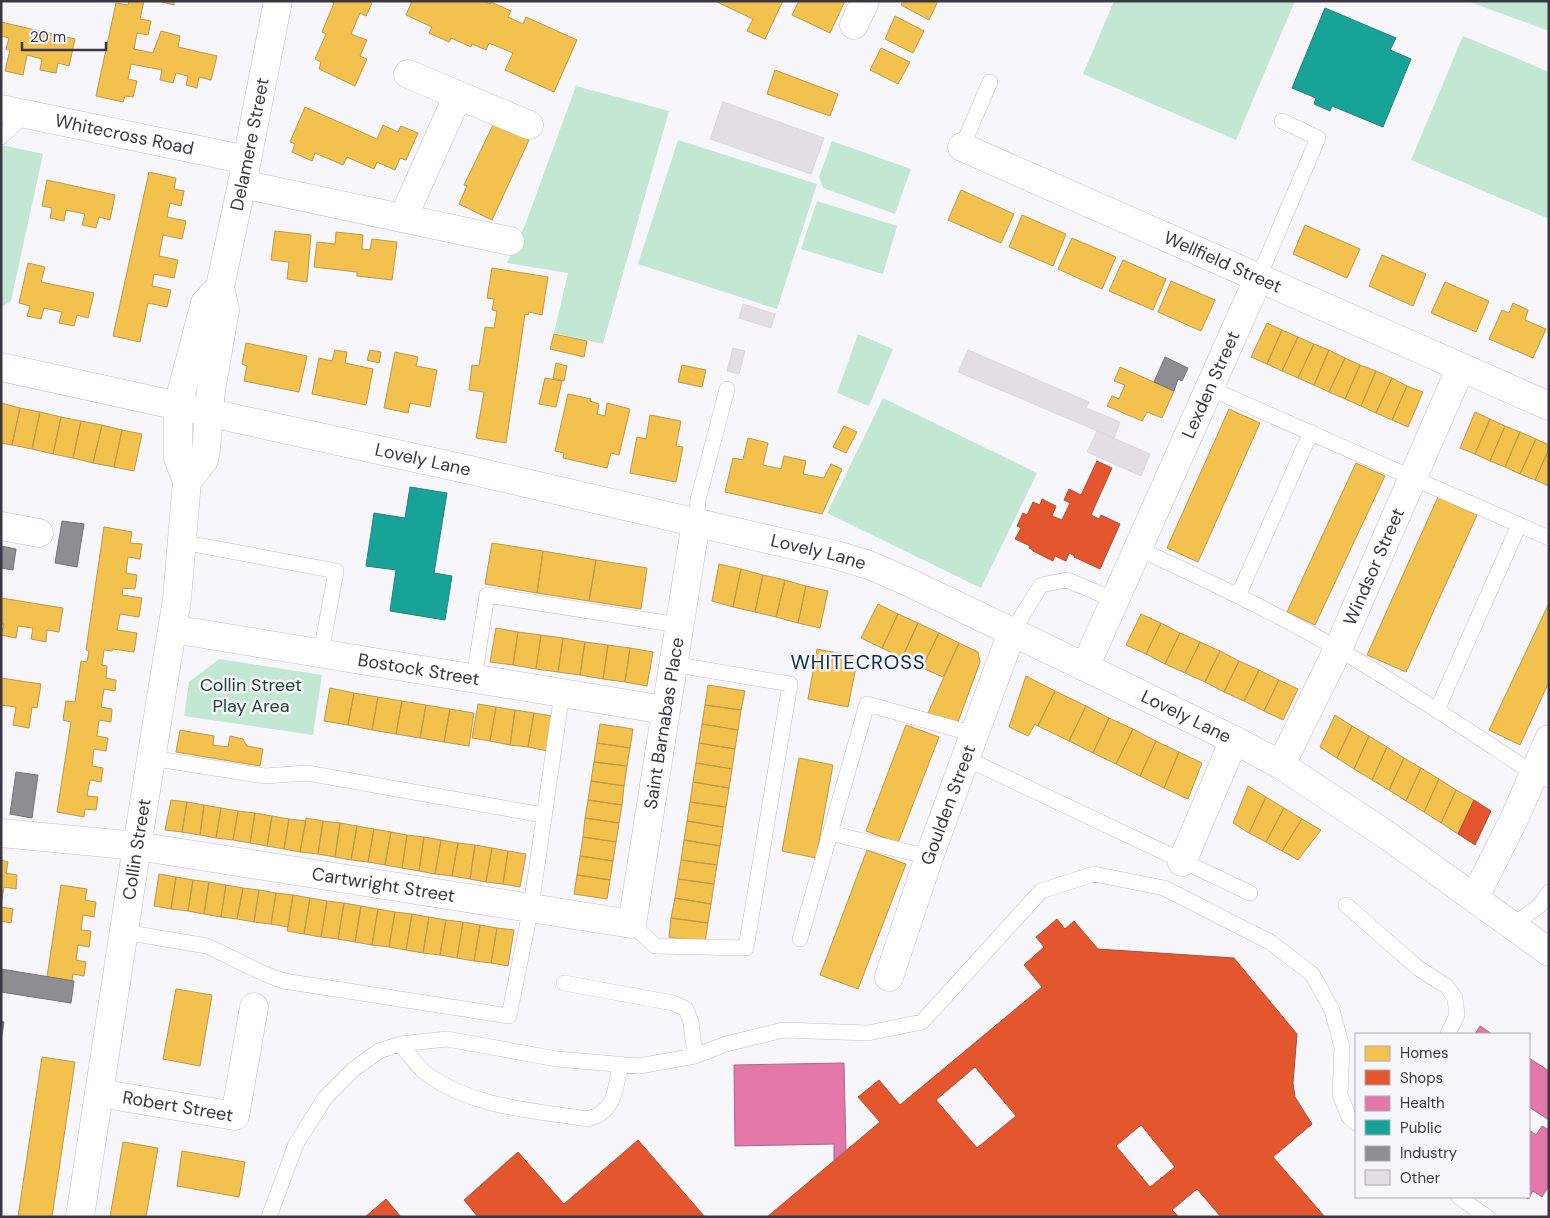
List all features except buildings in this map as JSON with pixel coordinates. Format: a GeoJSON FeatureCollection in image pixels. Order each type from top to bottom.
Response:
{"type":"FeatureCollection","features":[{"type":"Feature","properties":{"kind":"street","name":"Delamere Street"},"geometry":{"type":"LineString","coordinates":[[209,412],[225,310],[220,287],[245,172],[278,1]]}},
{"type":"Feature","properties":{"kind":"street"},"geometry":{"type":"LineString","coordinates":[[408,74],[528,125]]}},
{"type":"Feature","properties":{"kind":"street"},"geometry":{"type":"LineString","coordinates":[[403,218],[458,95]]}},
{"type":"Feature","properties":{"kind":"street","name":"Whitecross Road"},"geometry":{"type":"LineString","coordinates":[[13,111],[245,172],[403,218],[510,241]]}},
{"type":"Feature","properties":{"kind":"street","name":"Wellfield Street"},"geometry":{"type":"LineString","coordinates":[[962,147],[1549,406]]}},
{"type":"Feature","properties":{"kind":"street","name":"Lexden Street"},"geometry":{"type":"LineString","coordinates":[[1085,667],[1258,278]]}},
{"type":"Feature","properties":{"kind":"street"},"geometry":{"type":"LineString","coordinates":[[178,405],[204,303],[220,287]]}},
{"type":"Feature","properties":{"kind":"street","name":"Lovely Lane"},"geometry":{"type":"LineString","coordinates":[[1,367],[470,470],[836,555],[869,565],[1085,667],[1234,740],[1281,766],[1388,836],[1549,952]]}},
{"type":"Feature","properties":{"kind":"street","name":"Windsor Street"},"geometry":{"type":"LineString","coordinates":[[1281,766],[1338,649],[1461,367]]}},
{"type":"Feature","properties":{"kind":"street","name":"Collin Street"},"geometry":{"type":"LineString","coordinates":[[80,1217],[136,846],[173,629],[187,481],[178,458],[178,405]]}},
{"type":"Feature","properties":{"kind":"street"},"geometry":{"type":"LineString","coordinates":[[187,481],[204,460],[209,412]]}},
{"type":"Feature","properties":{"kind":"street","name":"Saint Barnabas Place"},"geometry":{"type":"LineString","coordinates":[[632,924],[696,522]]}},
{"type":"Feature","properties":{"kind":"street"},"geometry":{"type":"LineString","coordinates":[[1,526],[39,533]]}},
{"type":"Feature","properties":{"kind":"street","name":"Bostock Street"},"geometry":{"type":"LineString","coordinates":[[173,629],[665,710]]}},
{"type":"Feature","properties":{"kind":"street","name":"Goulden Street"},"geometry":{"type":"LineString","coordinates":[[889,977],[930,857],[1012,632]]}},
{"type":"Feature","properties":{"kind":"street"},"geometry":{"type":"LineString","coordinates":[[1475,898],[1515,817],[1541,776],[1549,739]]}},
{"type":"Feature","properties":{"kind":"street"},"geometry":{"type":"LineString","coordinates":[[1182,862],[1234,740]]}},
{"type":"Feature","properties":{"kind":"street","name":"Cartwright Street"},"geometry":{"type":"LineString","coordinates":[[1,833],[136,846],[632,924]]}},
{"type":"Feature","properties":{"kind":"street","name":"Robert Street"},"geometry":{"type":"LineString","coordinates":[[99,1093],[235,1116],[254,1007]]}},
{"type":"Feature","properties":{"kind":"lane","name":"Wellfield Street"},"geometry":{"type":"LineString","coordinates":[[962,147],[990,82]]}},
{"type":"Feature","properties":{"kind":"lane"},"geometry":{"type":"LineString","coordinates":[[1,137],[13,111]]}},
{"type":"Feature","properties":{"kind":"lane","name":"Lexden Street"},"geometry":{"type":"LineString","coordinates":[[1258,278],[1318,138],[1282,121]]}},
{"type":"Feature","properties":{"kind":"lane"},"geometry":{"type":"LineString","coordinates":[[696,522],[698,500],[726,388]]}},
{"type":"Feature","properties":{"kind":"lane"},"geometry":{"type":"LineString","coordinates":[[1209,388],[1549,538]]}},
{"type":"Feature","properties":{"kind":"lane"},"geometry":{"type":"LineString","coordinates":[[1238,596],[1311,432]]}},
{"type":"Feature","properties":{"kind":"lane"},"geometry":{"type":"LineString","coordinates":[[1437,710],[1519,525]]}},
{"type":"Feature","properties":{"kind":"lane"},"geometry":{"type":"LineString","coordinates":[[182,542],[336,571],[321,652]]}},
{"type":"Feature","properties":{"kind":"lane"},"geometry":{"type":"LineString","coordinates":[[1139,549],[1238,596],[1338,649],[1541,776]]}},
{"type":"Feature","properties":{"kind":"lane"},"geometry":{"type":"LineString","coordinates":[[1012,632],[1041,585],[1067,580],[1115,600]]}},
{"type":"Feature","properties":{"kind":"lane"},"geometry":{"type":"LineString","coordinates":[[474,678],[487,595],[679,625]]}},
{"type":"Feature","properties":{"kind":"lane"},"geometry":{"type":"LineString","coordinates":[[632,924],[655,946],[746,948],[790,684],[672,664]]}},
{"type":"Feature","properties":{"kind":"lane"},"geometry":{"type":"LineString","coordinates":[[124,932],[207,946],[284,981],[509,1016],[531,907],[562,693]]}},
{"type":"Feature","properties":{"kind":"lane"},"geometry":{"type":"LineString","coordinates":[[800,939],[866,704],[970,746],[1182,862],[1250,893]]}},
{"type":"Feature","properties":{"kind":"lane"},"geometry":{"type":"LineString","coordinates":[[151,758],[265,776],[307,773],[543,815]]}},
{"type":"Feature","properties":{"kind":"lane"},"geometry":{"type":"LineString","coordinates":[[830,833],[930,857]]}},
{"type":"Feature","properties":{"kind":"lane"},"geometry":{"type":"LineString","coordinates":[[269,1217],[296,1144],[325,1098],[354,1068],[379,1051],[400,1044],[447,1039],[556,1059],[638,1066],[695,1056],[726,1044],[784,1030],[868,1033],[922,1022],[1041,890],[1094,874],[1164,888],[1270,942],[1312,974],[1332,1010],[1342,1047],[1340,1095],[1348,1117],[1355,1122]]}},
{"type":"Feature","properties":{"kind":"lane"},"geometry":{"type":"LineString","coordinates":[[1513,925],[1539,906],[1549,892]]}},
{"type":"Feature","properties":{"kind":"lane"},"geometry":{"type":"LineString","coordinates":[[1346,905],[1418,968],[1446,986],[1456,998],[1457,1015],[1448,1033]]}},
{"type":"Feature","properties":{"kind":"lane"},"geometry":{"type":"LineString","coordinates":[[564,983],[673,1003],[686,1009],[691,1022],[695,1056]]}},
{"type":"Feature","properties":{"kind":"lane"},"geometry":{"type":"LineString","coordinates":[[400,1044],[427,1074],[460,1094],[485,1102],[587,1119],[597,1117],[606,1110],[616,1090],[620,1064]]}},
{"type":"Feature","properties":{"kind":"lane"},"geometry":{"type":"LineString","coordinates":[[1459,1198],[1487,1217]]}},
{"type":"Feature","properties":{"kind":"green space"},"geometry":{"type":"Polygon","coordinates":[[[1114,1],[1295,1],[1236,140],[1083,74],[1114,1]]]}},
{"type":"Feature","properties":{"kind":"green space"},"geometry":{"type":"Polygon","coordinates":[[[1467,1],[1549,1],[1549,31],[1467,1]]]}},
{"type":"Feature","properties":{"kind":"green space"},"geometry":{"type":"Polygon","coordinates":[[[1463,36],[1549,72],[1549,219],[1411,160],[1463,36]]]}},
{"type":"Feature","properties":{"kind":"green space"},"geometry":{"type":"Polygon","coordinates":[[[576,86],[669,111],[603,344],[554,333],[568,273],[507,263],[525,225],[576,86]]]}},
{"type":"Feature","properties":{"kind":"green space"},"geometry":{"type":"Polygon","coordinates":[[[678,140],[817,184],[777,309],[638,264],[678,140]]]}},
{"type":"Feature","properties":{"kind":"green space"},"geometry":{"type":"Polygon","coordinates":[[[832,141],[911,169],[895,214],[823,188],[819,177],[832,141]]]}},
{"type":"Feature","properties":{"kind":"green space"},"geometry":{"type":"Polygon","coordinates":[[[1,145],[43,154],[11,301],[1,307],[1,145]]]}},
{"type":"Feature","properties":{"kind":"green space"},"geometry":{"type":"Polygon","coordinates":[[[817,201],[897,226],[883,274],[801,249],[817,201]]]}},
{"type":"Feature","properties":{"kind":"green space"},"geometry":{"type":"Polygon","coordinates":[[[858,334],[893,349],[869,406],[837,393],[858,334]]]}},
{"type":"Feature","properties":{"kind":"green space"},"geometry":{"type":"Polygon","coordinates":[[[883,398],[1037,473],[981,588],[827,513],[883,398]]]}},
{"type":"Feature","properties":{"kind":"green space","name":"Collin Street Play Area"},"geometry":{"type":"Polygon","coordinates":[[[219,659],[322,675],[313,735],[184,716],[189,682],[219,659]]]}},
{"type":"Feature","properties":{"kind":"district","name":"WHITECROSS"},"geometry":{"type":"Point","coordinates":[858,662]}}]}
